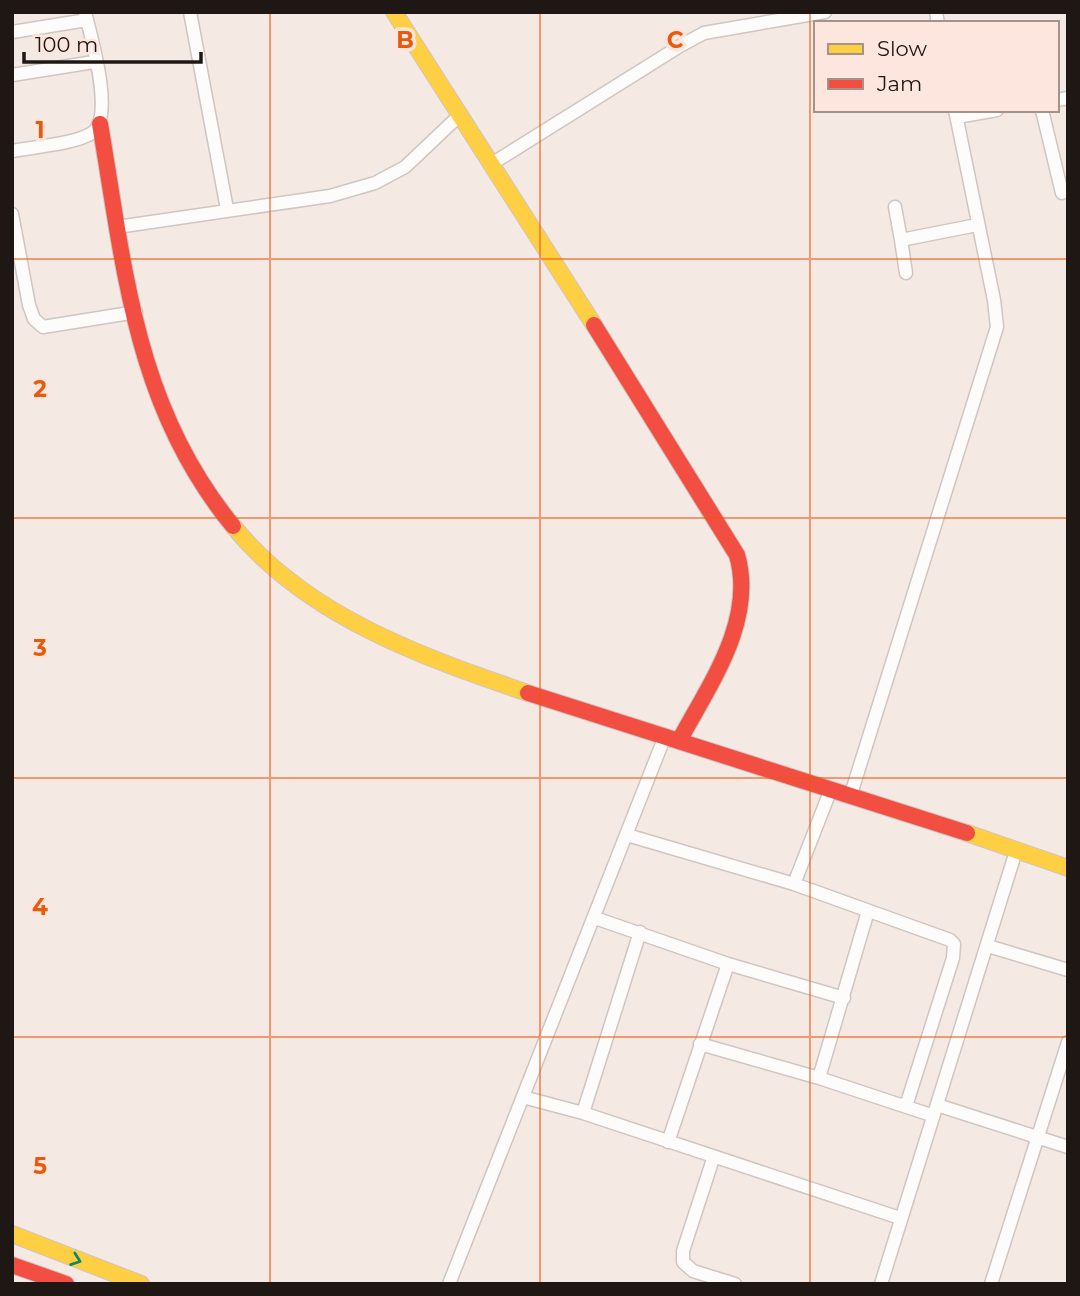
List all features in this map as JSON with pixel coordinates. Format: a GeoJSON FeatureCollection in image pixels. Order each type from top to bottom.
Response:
{"type":"FeatureCollection","features":[{"type":"Feature","properties":{"kind":"main road"},"geometry":{"type":"LineString","coordinates":[[394,12],[493,163],[737,555],[743,580],[738,615],[715,673],[672,739]]}},
{"type":"Feature","properties":{"kind":"main road"},"geometry":{"type":"LineString","coordinates":[[100,124],[117,227],[136,312],[154,382],[180,449],[203,490],[225,520],[280,572],[335,614],[393,645],[442,665],[850,794],[1068,868]]}},
{"type":"Feature","properties":{"kind":"main road"},"geometry":{"type":"LineString","coordinates":[[12,1234],[141,1284]]}},
{"type":"Feature","properties":{"kind":"main road"},"geometry":{"type":"LineString","coordinates":[[12,1265],[66,1284]]}},
{"type":"Feature","properties":{"kind":"street"},"geometry":{"type":"LineString","coordinates":[[190,12],[227,209]]}},
{"type":"Feature","properties":{"kind":"street"},"geometry":{"type":"LineString","coordinates":[[493,163],[704,33],[757,18],[825,12]]}},
{"type":"Feature","properties":{"kind":"street"},"geometry":{"type":"LineString","coordinates":[[12,32],[86,16],[104,104],[100,124],[92,133],[12,152]]}},
{"type":"Feature","properties":{"kind":"street"},"geometry":{"type":"LineString","coordinates":[[12,75],[94,62]]}},
{"type":"Feature","properties":{"kind":"street"},"geometry":{"type":"LineString","coordinates":[[850,794],[997,327],[994,300],[956,114],[976,112]]}},
{"type":"Feature","properties":{"kind":"street"},"geometry":{"type":"LineString","coordinates":[[1042,112],[1062,193]]}},
{"type":"Feature","properties":{"kind":"street"},"geometry":{"type":"LineString","coordinates":[[117,227],[330,196],[375,183],[405,167],[461,114]]}},
{"type":"Feature","properties":{"kind":"street"},"geometry":{"type":"LineString","coordinates":[[895,207],[906,272]]}},
{"type":"Feature","properties":{"kind":"street"},"geometry":{"type":"LineString","coordinates":[[12,214],[19,283],[34,319],[43,327],[136,312]]}},
{"type":"Feature","properties":{"kind":"street"},"geometry":{"type":"LineString","coordinates":[[901,240],[977,226]]}},
{"type":"Feature","properties":{"kind":"street"},"geometry":{"type":"LineString","coordinates":[[449,1284],[627,835],[672,739]]}},
{"type":"Feature","properties":{"kind":"street"},"geometry":{"type":"LineString","coordinates":[[794,884],[831,789]]}},
{"type":"Feature","properties":{"kind":"street"},"geometry":{"type":"LineString","coordinates":[[627,835],[794,884],[943,936],[954,944],[953,958],[906,1106]]}},
{"type":"Feature","properties":{"kind":"street"},"geometry":{"type":"LineString","coordinates":[[881,1284],[1016,851]]}},
{"type":"Feature","properties":{"kind":"street"},"geometry":{"type":"LineString","coordinates":[[819,1078],[869,911]]}},
{"type":"Feature","properties":{"kind":"street"},"geometry":{"type":"LineString","coordinates":[[595,918],[728,964],[844,998]]}},
{"type":"Feature","properties":{"kind":"street"},"geometry":{"type":"LineString","coordinates":[[583,1113],[640,932]]}},
{"type":"Feature","properties":{"kind":"street"},"geometry":{"type":"LineString","coordinates":[[988,946],[1068,970]]}},
{"type":"Feature","properties":{"kind":"street"},"geometry":{"type":"LineString","coordinates":[[667,1142],[728,964]]}},
{"type":"Feature","properties":{"kind":"street"},"geometry":{"type":"LineString","coordinates":[[991,1284],[1068,1042]]}},
{"type":"Feature","properties":{"kind":"street"},"geometry":{"type":"LineString","coordinates":[[700,1044],[906,1106],[934,1110],[1068,1147]]}},
{"type":"Feature","properties":{"kind":"street"},"geometry":{"type":"LineString","coordinates":[[523,1097],[583,1113],[713,1159],[900,1218]]}},
{"type":"Feature","properties":{"kind":"street"},"geometry":{"type":"LineString","coordinates":[[713,1159],[683,1251],[683,1262],[693,1271],[735,1284]]}},
{"type":"Feature","properties":{"kind":"traffic: slow"},"geometry":{"type":"LineString","coordinates":[[394,12],[594,325]]}},
{"type":"Feature","properties":{"kind":"traffic: slow"},"geometry":{"type":"LineString","coordinates":[[233,526],[262,558],[330,609],[407,648],[528,693]]}},
{"type":"Feature","properties":{"kind":"traffic: slow"},"geometry":{"type":"LineString","coordinates":[[967,833],[1068,868]]}},
{"type":"Feature","properties":{"kind":"traffic: slow"},"geometry":{"type":"LineString","coordinates":[[12,1234],[141,1284]]}},
{"type":"Feature","properties":{"kind":"traffic: jam"},"geometry":{"type":"LineString","coordinates":[[100,124],[127,284],[154,385],[174,434],[200,481],[233,526]]}},
{"type":"Feature","properties":{"kind":"traffic: jam"},"geometry":{"type":"LineString","coordinates":[[594,325],[737,555],[741,580],[735,628],[716,675],[679,741]]}},
{"type":"Feature","properties":{"kind":"traffic: jam"},"geometry":{"type":"LineString","coordinates":[[528,693],[967,833]]}},
{"type":"Feature","properties":{"kind":"traffic: jam"},"geometry":{"type":"LineString","coordinates":[[12,1265],[66,1284]]}}]}
